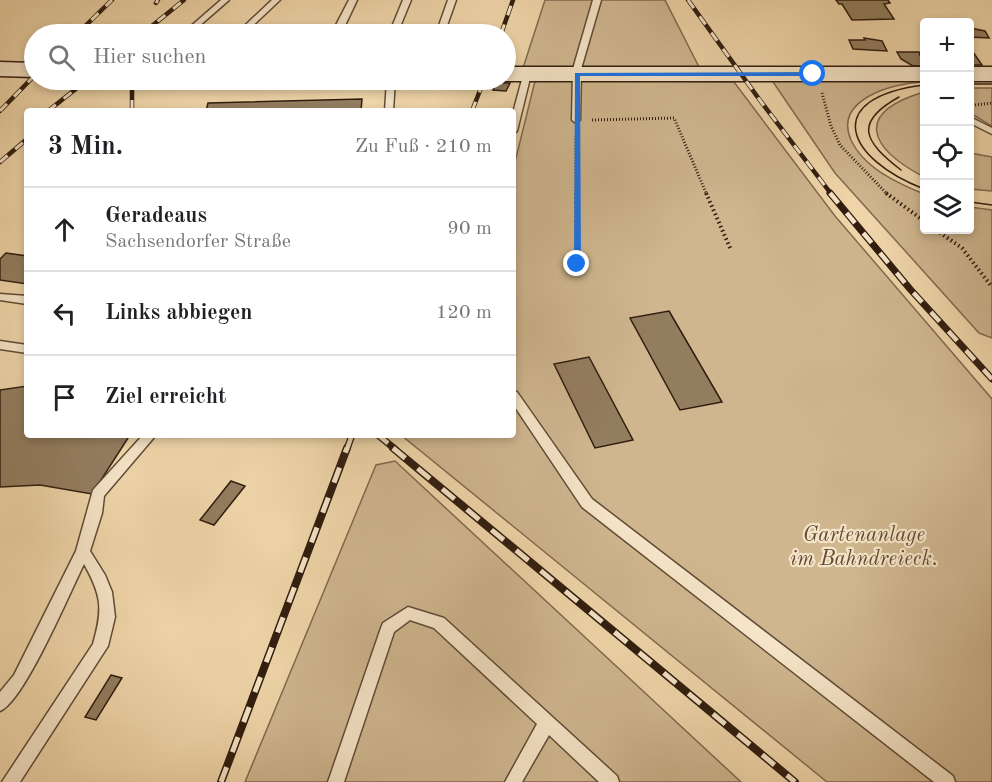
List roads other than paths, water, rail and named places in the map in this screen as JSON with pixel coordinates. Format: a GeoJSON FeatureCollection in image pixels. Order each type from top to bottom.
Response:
{"type":"FeatureCollection","features":[{"type":"Feature","properties":{"kind":"street"},"geometry":{"type":"LineString","coordinates":[[0,69],[24,69]]}},
{"type":"Feature","properties":{"kind":"street"},"geometry":{"type":"LineString","coordinates":[[516,74],[920,74]]}},
{"type":"Feature","properties":{"kind":"street"},"geometry":{"type":"LineString","coordinates":[[974,74],[992,74]]}},
{"type":"Feature","properties":{"kind":"lane"},"geometry":{"type":"LineString","coordinates":[[197,24],[225,0]]}},
{"type":"Feature","properties":{"kind":"lane"},"geometry":{"type":"LineString","coordinates":[[251,24],[276,0]]}},
{"type":"Feature","properties":{"kind":"lane"},"geometry":{"type":"LineString","coordinates":[[340,24],[353,0]]}},
{"type":"Feature","properties":{"kind":"lane"},"geometry":{"type":"LineString","coordinates":[[397,24],[407,0]]}},
{"type":"Feature","properties":{"kind":"lane"},"geometry":{"type":"LineString","coordinates":[[444,24],[452,0]]}},
{"type":"Feature","properties":{"kind":"lane"},"geometry":{"type":"LineString","coordinates":[[576,120],[577,74],[597,0]]}},
{"type":"Feature","properties":{"kind":"lane"},"geometry":{"type":"LineString","coordinates":[[389,108],[390,90]]}},
{"type":"Feature","properties":{"kind":"lane"},"geometry":{"type":"LineString","coordinates":[[514,108],[515,90]]}},
{"type":"Feature","properties":{"kind":"lane"},"geometry":{"type":"LineString","coordinates":[[974,122],[992,131]]}},
{"type":"Feature","properties":{"kind":"lane"},"geometry":{"type":"LineString","coordinates":[[0,297],[24,300]]}},
{"type":"Feature","properties":{"kind":"lane"},"geometry":{"type":"LineString","coordinates":[[0,345],[24,349]]}},
{"type":"Feature","properties":{"kind":"lane"},"geometry":{"type":"LineString","coordinates":[[516,399],[587,503],[947,782]]}},
{"type":"Feature","properties":{"kind":"lane"},"geometry":{"type":"LineString","coordinates":[[0,704],[19,680],[83,550],[95,513],[98,495],[147,438]]}},
{"type":"Feature","properties":{"kind":"lane"},"geometry":{"type":"LineString","coordinates":[[10,782],[100,646],[108,617],[105,592],[83,550]]}},
{"type":"Feature","properties":{"kind":"lane"},"geometry":{"type":"LineString","coordinates":[[336,782],[388,628],[408,613],[439,623],[610,782]]}},
{"type":"Feature","properties":{"kind":"lane"},"geometry":{"type":"LineString","coordinates":[[513,782],[547,723]]}},
{"type":"Feature","properties":{"kind":"tram line"},"geometry":{"type":"LineString","coordinates":[[974,84],[992,84]]}},
{"type":"Feature","properties":{"kind":"tram line"},"geometry":{"type":"LineString","coordinates":[[920,86],[891,92],[869,103],[858,116],[856,131],[862,146],[876,162],[920,187]]}},
{"type":"Feature","properties":{"kind":"tram line"},"geometry":{"type":"LineString","coordinates":[[899,97],[874,115],[869,124],[869,133],[879,150],[901,170]]}},
{"type":"Feature","properties":{"kind":"tram line"},"geometry":{"type":"LineString","coordinates":[[974,203],[992,205]]}},
{"type":"Feature","properties":{"kind":"railway"},"geometry":{"type":"LineString","coordinates":[[87,24],[112,0]]}},
{"type":"Feature","properties":{"kind":"railway"},"geometry":{"type":"LineString","coordinates":[[154,24],[184,0]]}},
{"type":"Feature","properties":{"kind":"railway"},"geometry":{"type":"LineString","coordinates":[[505,24],[513,0]]}},
{"type":"Feature","properties":{"kind":"railway"},"geometry":{"type":"LineString","coordinates":[[688,0],[832,195]]}},
{"type":"Feature","properties":{"kind":"railway"},"geometry":{"type":"LineString","coordinates":[[0,111],[24,86]]}},
{"type":"Feature","properties":{"kind":"railway"},"geometry":{"type":"LineString","coordinates":[[52,108],[74,90]]}},
{"type":"Feature","properties":{"kind":"railway"},"geometry":{"type":"LineString","coordinates":[[132,90],[132,108]]}},
{"type":"Feature","properties":{"kind":"railway"},"geometry":{"type":"LineString","coordinates":[[473,108],[480,90]]}},
{"type":"Feature","properties":{"kind":"railway"},"geometry":{"type":"LineString","coordinates":[[0,162],[24,142]]}},
{"type":"Feature","properties":{"kind":"railway"},"geometry":{"type":"LineString","coordinates":[[830,193],[910,289],[992,379]]}},
{"type":"Feature","properties":{"kind":"railway"},"geometry":{"type":"LineString","coordinates":[[347,449],[351,438]]}},
{"type":"Feature","properties":{"kind":"railway"},"geometry":{"type":"LineString","coordinates":[[382,438],[395,449]]}},
{"type":"Feature","properties":{"kind":"railway"},"geometry":{"type":"LineString","coordinates":[[221,782],[347,448]]}},
{"type":"Feature","properties":{"kind":"railway"},"geometry":{"type":"LineString","coordinates":[[393,448],[795,782]]}},
{"type":"Feature","properties":{"kind":"park label","name":"Gartenanlage im Bahndreieck."},"geometry":{"type":"Point","coordinates":[864,546]}}]}
